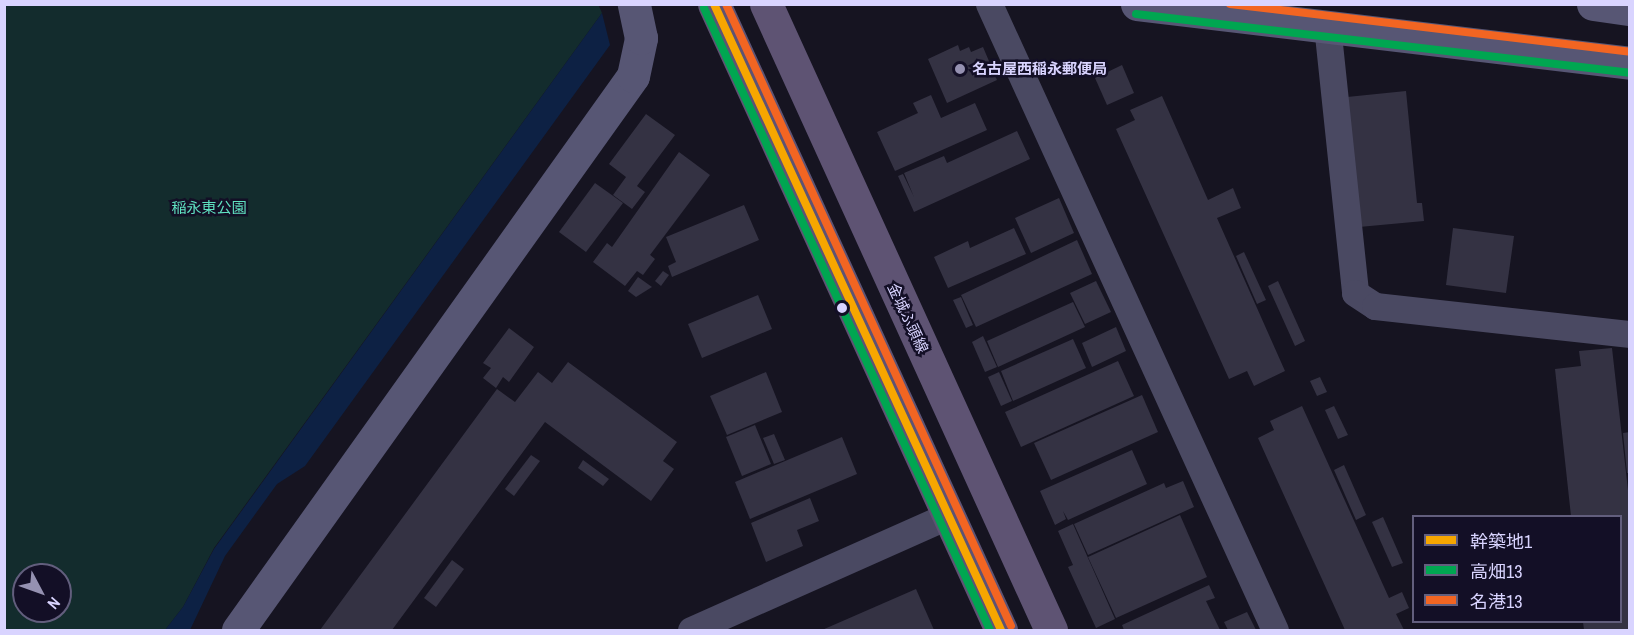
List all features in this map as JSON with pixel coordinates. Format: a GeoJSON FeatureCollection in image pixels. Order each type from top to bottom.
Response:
{"type":"FeatureCollection","features":[{"type":"Feature","properties":{"kind":"main road"},"geometry":{"type":"LineString","coordinates":[[714,4],[1001,630]]}},
{"type":"Feature","properties":{"kind":"main road","name":"金城ふ頭線"},"geometry":{"type":"LineString","coordinates":[[766,4],[1051,630]]}},
{"type":"Feature","properties":{"kind":"street"},"geometry":{"type":"LineString","coordinates":[[238,630],[633,76],[641,38],[634,4]]}},
{"type":"Feature","properties":{"kind":"street"},"geometry":{"type":"LineString","coordinates":[[989,4],[1275,630]]}},
{"type":"Feature","properties":{"kind":"street"},"geometry":{"type":"LineString","coordinates":[[1137,4],[1629,63]]}},
{"type":"Feature","properties":{"kind":"street"},"geometry":{"type":"LineString","coordinates":[[1593,4],[1629,9]]}},
{"type":"Feature","properties":{"kind":"street"},"geometry":{"type":"LineString","coordinates":[[1327,25],[1355,292],[1375,306],[1629,334]]}},
{"type":"Feature","properties":{"kind":"street"},"geometry":{"type":"LineString","coordinates":[[691,630],[949,515]]}},
{"type":"Feature","properties":{"kind":"green space","name":"稲永東公園"},"geometry":{"type":"Polygon","coordinates":[[[598,4],[602,13],[214,548],[183,607],[165,630],[5,630],[4,5],[598,4]]]}},
{"type":"Feature","properties":{"kind":"water"},"geometry":{"type":"Polygon","coordinates":[[[602,13],[610,45],[305,466],[277,484],[225,556],[190,630],[165,630],[183,607],[214,549],[602,13]]]}},
{"type":"Feature","properties":{"kind":"building"},"geometry":{"type":"Polygon","coordinates":[[[958,45],[960,51],[969,47],[971,52],[983,47],[997,80],[947,103],[928,59],[958,45]]]}},
{"type":"Feature","properties":{"kind":"building"},"geometry":{"type":"Polygon","coordinates":[[[1122,65],[1134,93],[1107,105],[1095,78],[1122,65]]]}},
{"type":"Feature","properties":{"kind":"building"},"geometry":{"type":"Polygon","coordinates":[[[1406,91],[1417,203],[1422,203],[1424,221],[1359,227],[1347,97],[1406,91]]]}},
{"type":"Feature","properties":{"kind":"building"},"geometry":{"type":"Polygon","coordinates":[[[931,95],[941,118],[975,103],[987,130],[895,171],[877,132],[918,113],[913,103],[931,95]]]}},
{"type":"Feature","properties":{"kind":"building"},"geometry":{"type":"Polygon","coordinates":[[[1162,96],[1208,200],[1233,188],[1241,208],[1217,218],[1285,371],[1254,386],[1247,371],[1229,379],[1116,129],[1135,120],[1130,110],[1162,96]]]}},
{"type":"Feature","properties":{"kind":"building"},"geometry":{"type":"Polygon","coordinates":[[[646,114],[675,135],[637,186],[645,192],[632,209],[613,195],[626,177],[609,164],[646,114]]]}},
{"type":"Feature","properties":{"kind":"building"},"geometry":{"type":"Polygon","coordinates":[[[1017,131],[1030,159],[914,212],[898,176],[903,174],[914,197],[904,173],[944,156],[947,163],[1017,131]]]}},
{"type":"Feature","properties":{"kind":"building"},"geometry":{"type":"Polygon","coordinates":[[[679,152],[710,175],[650,255],[655,259],[643,275],[637,271],[625,286],[593,262],[607,243],[612,247],[679,152]]]}},
{"type":"Feature","properties":{"kind":"building"},"geometry":{"type":"Polygon","coordinates":[[[595,183],[623,203],[586,252],[559,232],[595,183]]]}},
{"type":"Feature","properties":{"kind":"building"},"geometry":{"type":"Polygon","coordinates":[[[1059,198],[1074,233],[1031,253],[1015,218],[1059,198]]]}},
{"type":"Feature","properties":{"kind":"building"},"geometry":{"type":"Polygon","coordinates":[[[744,205],[759,240],[672,277],[668,266],[676,262],[666,237],[744,205]]]}},
{"type":"Feature","properties":{"kind":"building"},"geometry":{"type":"Polygon","coordinates":[[[1014,228],[1026,254],[948,288],[934,257],[968,241],[970,248],[1014,228]]]}},
{"type":"Feature","properties":{"kind":"building"},"geometry":{"type":"Polygon","coordinates":[[[1453,228],[1514,236],[1506,293],[1446,285],[1453,228]]]}},
{"type":"Feature","properties":{"kind":"building"},"geometry":{"type":"Polygon","coordinates":[[[1077,240],[1092,274],[976,327],[961,295],[1077,240]]]}},
{"type":"Feature","properties":{"kind":"building"},"geometry":{"type":"Polygon","coordinates":[[[1244,252],[1266,300],[1257,304],[1236,256],[1244,252]]]}},
{"type":"Feature","properties":{"kind":"building"},"geometry":{"type":"Polygon","coordinates":[[[663,271],[669,275],[661,286],[655,281],[663,271]]]}},
{"type":"Feature","properties":{"kind":"building"},"geometry":{"type":"Polygon","coordinates":[[[638,277],[652,287],[636,297],[628,291],[638,277]]]}},
{"type":"Feature","properties":{"kind":"building"},"geometry":{"type":"Polygon","coordinates":[[[1096,281],[1111,312],[1085,324],[1070,293],[1096,281]]]}},
{"type":"Feature","properties":{"kind":"building"},"geometry":{"type":"Polygon","coordinates":[[[1278,281],[1305,341],[1295,346],[1268,286],[1278,281]]]}},
{"type":"Feature","properties":{"kind":"building"},"geometry":{"type":"Polygon","coordinates":[[[758,295],[772,329],[702,358],[688,324],[758,295]]]}},
{"type":"Feature","properties":{"kind":"building"},"geometry":{"type":"Polygon","coordinates":[[[961,297],[973,325],[966,328],[953,300],[961,297]]]}},
{"type":"Feature","properties":{"kind":"building"},"geometry":{"type":"Polygon","coordinates":[[[1073,302],[1085,327],[998,367],[987,341],[1073,302]]]}},
{"type":"Feature","properties":{"kind":"building"},"geometry":{"type":"Polygon","coordinates":[[[1116,327],[1126,351],[1092,367],[1082,343],[1116,327]]]}},
{"type":"Feature","properties":{"kind":"building"},"geometry":{"type":"Polygon","coordinates":[[[509,328],[534,347],[509,382],[503,377],[496,388],[483,378],[491,368],[483,363],[509,328]]]}},
{"type":"Feature","properties":{"kind":"building"},"geometry":{"type":"Polygon","coordinates":[[[983,336],[997,367],[985,372],[972,342],[983,336]]]}},
{"type":"Feature","properties":{"kind":"building"},"geometry":{"type":"Polygon","coordinates":[[[1073,339],[1086,368],[1013,401],[1001,371],[1073,339]]]}},
{"type":"Feature","properties":{"kind":"building"},"geometry":{"type":"Polygon","coordinates":[[[1612,348],[1630,508],[1630,630],[1584,630],[1583,623],[1622,623],[1622,515],[1571,515],[1555,369],[1581,366],[1579,351],[1612,348]]]}},
{"type":"Feature","properties":{"kind":"building"},"geometry":{"type":"Polygon","coordinates":[[[1118,361],[1134,396],[1021,447],[1005,412],[1118,361]]]}},
{"type":"Feature","properties":{"kind":"building"},"geometry":{"type":"Polygon","coordinates":[[[568,362],[677,442],[663,461],[674,469],[651,501],[545,422],[392,630],[320,630],[497,389],[515,402],[538,372],[552,383],[568,362]]]}},
{"type":"Feature","properties":{"kind":"building"},"geometry":{"type":"Polygon","coordinates":[[[766,372],[782,412],[727,435],[710,396],[766,372]]]}},
{"type":"Feature","properties":{"kind":"building"},"geometry":{"type":"Polygon","coordinates":[[[999,372],[1012,401],[1001,406],[988,377],[999,372]]]}},
{"type":"Feature","properties":{"kind":"building"},"geometry":{"type":"Polygon","coordinates":[[[1320,377],[1327,392],[1317,396],[1310,381],[1320,377]]]}},
{"type":"Feature","properties":{"kind":"building"},"geometry":{"type":"Polygon","coordinates":[[[1142,395],[1158,432],[1051,480],[1034,443],[1142,395]]]}},
{"type":"Feature","properties":{"kind":"building"},"geometry":{"type":"Polygon","coordinates":[[[1302,406],[1389,598],[1402,592],[1409,608],[1396,614],[1404,630],[1345,630],[1258,438],[1274,430],[1270,421],[1302,406]]]}},
{"type":"Feature","properties":{"kind":"building"},"geometry":{"type":"Polygon","coordinates":[[[1334,406],[1348,435],[1338,439],[1325,410],[1334,406]]]}},
{"type":"Feature","properties":{"kind":"building"},"geometry":{"type":"Polygon","coordinates":[[[755,425],[771,464],[742,476],[726,437],[755,425]]]}},
{"type":"Feature","properties":{"kind":"building"},"geometry":{"type":"Polygon","coordinates":[[[1630,432],[1630,473],[1627,473],[1623,433],[1630,432]]]}},
{"type":"Feature","properties":{"kind":"building"},"geometry":{"type":"Polygon","coordinates":[[[774,434],[785,460],[774,464],[763,438],[774,434]]]}},
{"type":"Feature","properties":{"kind":"building"},"geometry":{"type":"Polygon","coordinates":[[[842,437],[857,474],[750,519],[735,482],[842,437]]]}},
{"type":"Feature","properties":{"kind":"building"},"geometry":{"type":"Polygon","coordinates":[[[1132,450],[1147,484],[1068,520],[1063,511],[1066,519],[1055,525],[1040,491],[1132,450]]]}},
{"type":"Feature","properties":{"kind":"building"},"geometry":{"type":"Polygon","coordinates":[[[531,455],[540,461],[514,496],[505,489],[531,455]]]}},
{"type":"Feature","properties":{"kind":"building"},"geometry":{"type":"Polygon","coordinates":[[[583,460],[609,479],[603,486],[578,468],[583,460]]]}},
{"type":"Feature","properties":{"kind":"building"},"geometry":{"type":"Polygon","coordinates":[[[1344,465],[1366,515],[1356,520],[1334,470],[1344,465]]]}},
{"type":"Feature","properties":{"kind":"building"},"geometry":{"type":"Polygon","coordinates":[[[1183,481],[1194,507],[1088,555],[1074,524],[1164,483],[1166,488],[1183,481]]]}},
{"type":"Feature","properties":{"kind":"building"},"geometry":{"type":"Polygon","coordinates":[[[810,498],[819,521],[797,530],[803,546],[766,562],[751,523],[810,498]]]}},
{"type":"Feature","properties":{"kind":"building"},"geometry":{"type":"Polygon","coordinates":[[[1180,515],[1207,577],[1116,618],[1088,557],[1180,515]]]}},
{"type":"Feature","properties":{"kind":"building"},"geometry":{"type":"Polygon","coordinates":[[[1383,517],[1403,563],[1392,567],[1372,522],[1383,517]]]}},
{"type":"Feature","properties":{"kind":"building"},"geometry":{"type":"Polygon","coordinates":[[[1073,524],[1115,619],[1096,628],[1068,567],[1073,565],[1058,531],[1073,524]]]}},
{"type":"Feature","properties":{"kind":"building"},"geometry":{"type":"Polygon","coordinates":[[[452,560],[464,569],[436,607],[424,598],[452,560]]]}},
{"type":"Feature","properties":{"kind":"building"},"geometry":{"type":"Polygon","coordinates":[[[1209,585],[1215,598],[1206,601],[1220,630],[1124,630],[1122,625],[1209,585]]]}},
{"type":"Feature","properties":{"kind":"building"},"geometry":{"type":"Polygon","coordinates":[[[916,589],[934,630],[822,630],[916,589]]]}},
{"type":"Feature","properties":{"kind":"building"},"geometry":{"type":"Polygon","coordinates":[[[1247,612],[1256,630],[1228,630],[1224,622],[1247,612]]]}},
{"type":"Feature","properties":{"kind":"transit line","name":"幹築地1"},"geometry":{"type":"LineString","coordinates":[[714,4],[1001,630]]}},
{"type":"Feature","properties":{"kind":"transit line","name":"名港13"},"geometry":{"type":"LineString","coordinates":[[726,4],[1011,626]]}},
{"type":"Feature","properties":{"kind":"transit line","name":"名港13"},"geometry":{"type":"LineString","coordinates":[[1230,4],[1630,52]]}},
{"type":"Feature","properties":{"kind":"transit line","name":"高畑13"},"geometry":{"type":"LineString","coordinates":[[704,8],[990,630]]}},
{"type":"Feature","properties":{"kind":"transit line","name":"高畑13"},"geometry":{"type":"LineString","coordinates":[[1136,14],[1629,73]]}},
{"type":"Feature","properties":{"kind":"place","name":"名古屋西稲永郵便局"},"geometry":{"type":"Point","coordinates":[960,69]}}]}
